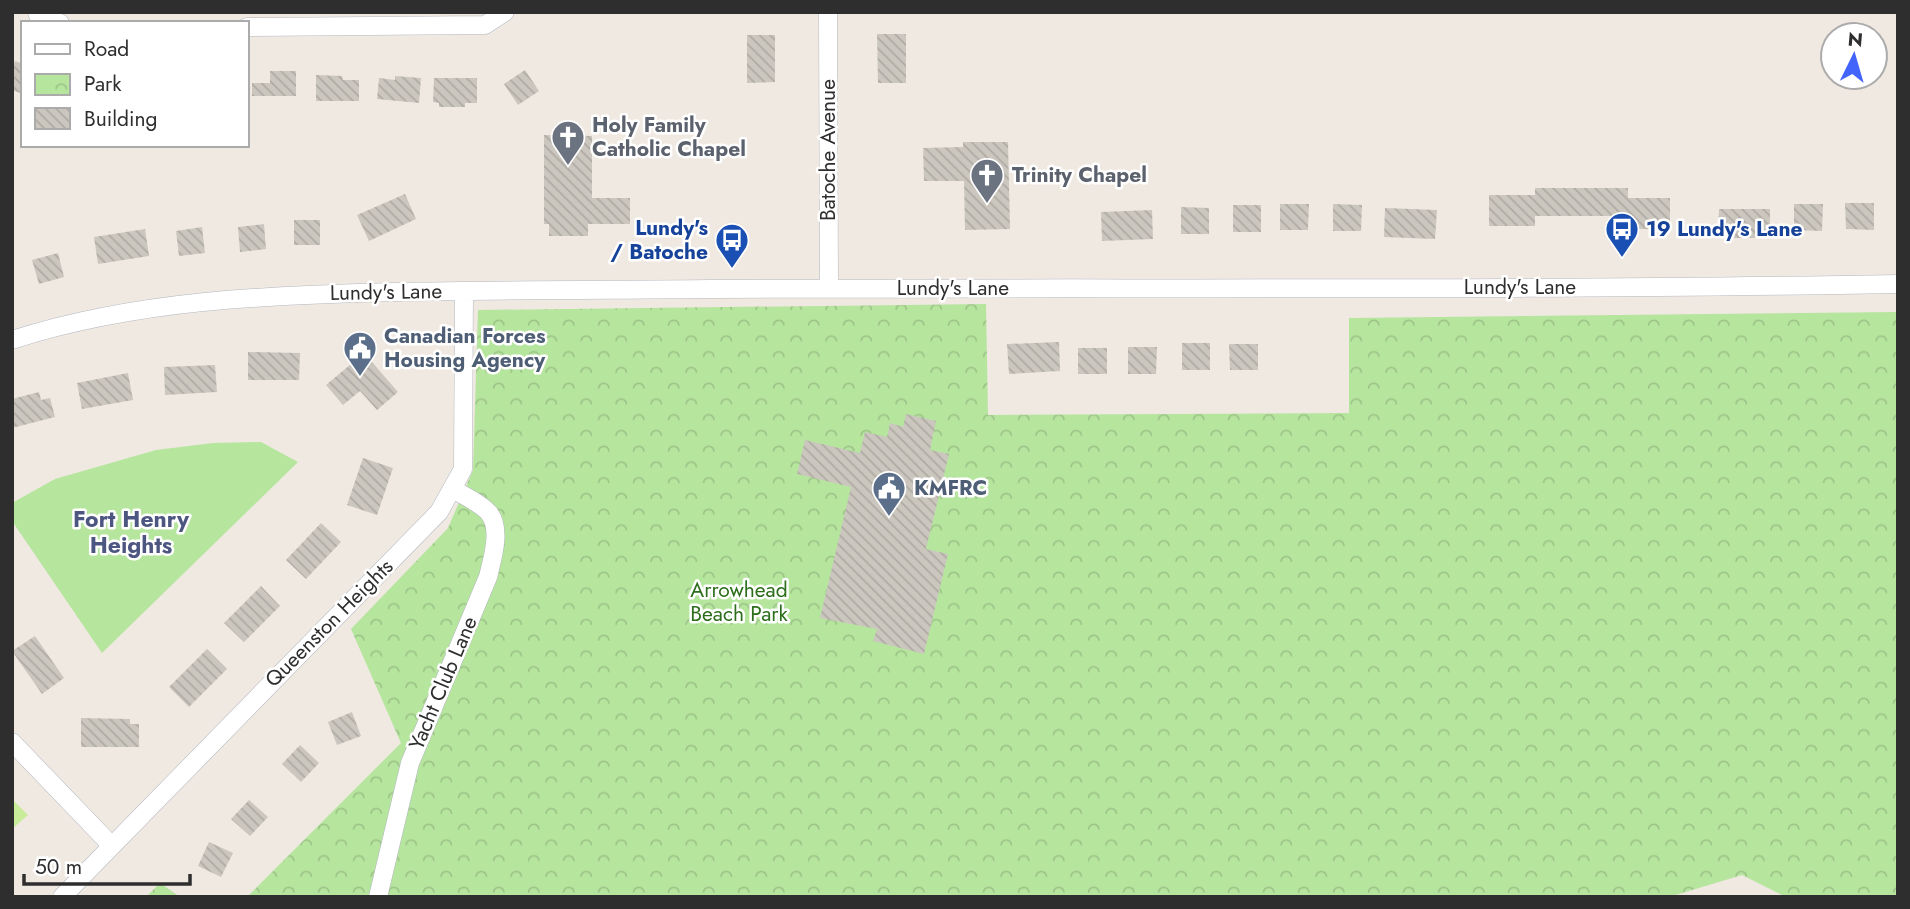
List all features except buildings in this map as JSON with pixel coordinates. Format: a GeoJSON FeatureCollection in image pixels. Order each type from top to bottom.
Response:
{"type":"FeatureCollection","features":[{"type":"Feature","properties":{"kind":"street"},"geometry":{"type":"LineString","coordinates":[[37,12],[38,15],[54,21]]}},
{"type":"Feature","properties":{"kind":"street"},"geometry":{"type":"LineString","coordinates":[[248,27],[485,25],[505,12]]}},
{"type":"Feature","properties":{"kind":"street","name":"Batoche Avenue"},"geometry":{"type":"LineString","coordinates":[[828,12],[829,288]]}},
{"type":"Feature","properties":{"kind":"street","name":"Lundy's Lane"},"geometry":{"type":"LineString","coordinates":[[12,340],[43,330],[153,308],[298,294],[829,288],[1701,288],[1898,284]]}},
{"type":"Feature","properties":{"kind":"street","name":"Queenston Heights"},"geometry":{"type":"LineString","coordinates":[[62,897],[439,512],[463,469],[464,291]]}},
{"type":"Feature","properties":{"kind":"street","name":"Yacht Club Lane"},"geometry":{"type":"LineString","coordinates":[[378,897],[410,763],[488,577],[493,555],[495,526],[490,513],[452,488]]}},
{"type":"Feature","properties":{"kind":"street"},"geometry":{"type":"LineString","coordinates":[[12,743],[111,845]]}},
{"type":"Feature","properties":{"kind":"green space","name":"Arrowhead Beach Park"},"geometry":{"type":"Polygon","coordinates":[[[986,304],[988,415],[1349,413],[1349,318],[1898,312],[1898,897],[1786,897],[1742,875],[1669,897],[247,897],[401,743],[351,629],[448,528],[473,470],[478,310],[986,304]]]}},
{"type":"Feature","properties":{"kind":"green space"},"geometry":{"type":"Polygon","coordinates":[[[261,442],[298,462],[102,653],[12,521],[12,503],[55,479],[156,450],[213,443],[261,442]]]}},
{"type":"Feature","properties":{"kind":"green space"},"geometry":{"type":"Polygon","coordinates":[[[12,799],[28,815],[12,829],[12,799]]]}},
{"type":"Feature","properties":{"kind":"green space"},"geometry":{"type":"Polygon","coordinates":[[[160,883],[180,897],[146,897],[160,883]]]}},
{"type":"Feature","properties":{"kind":"place","name":"Holy Family Catholic Chapel"},"geometry":{"type":"Point","coordinates":[568,167]}},
{"type":"Feature","properties":{"kind":"place","name":"Trinity Chapel"},"geometry":{"type":"Point","coordinates":[987,205]}},
{"type":"Feature","properties":{"kind":"place","name":"19 Lundy's Lane"},"geometry":{"type":"Point","coordinates":[1622,259]}},
{"type":"Feature","properties":{"kind":"place","name":"Lundy's / Batoche"},"geometry":{"type":"Point","coordinates":[732,270]}},
{"type":"Feature","properties":{"kind":"place","name":"Canadian Forces Housing Agency"},"geometry":{"type":"Point","coordinates":[360,378]}},
{"type":"Feature","properties":{"kind":"place","name":"KMFRC"},"geometry":{"type":"Point","coordinates":[889,518]}},
{"type":"Feature","properties":{"kind":"district","name":"Fort Henry Heights"},"geometry":{"type":"Point","coordinates":[131,532]}}]}
